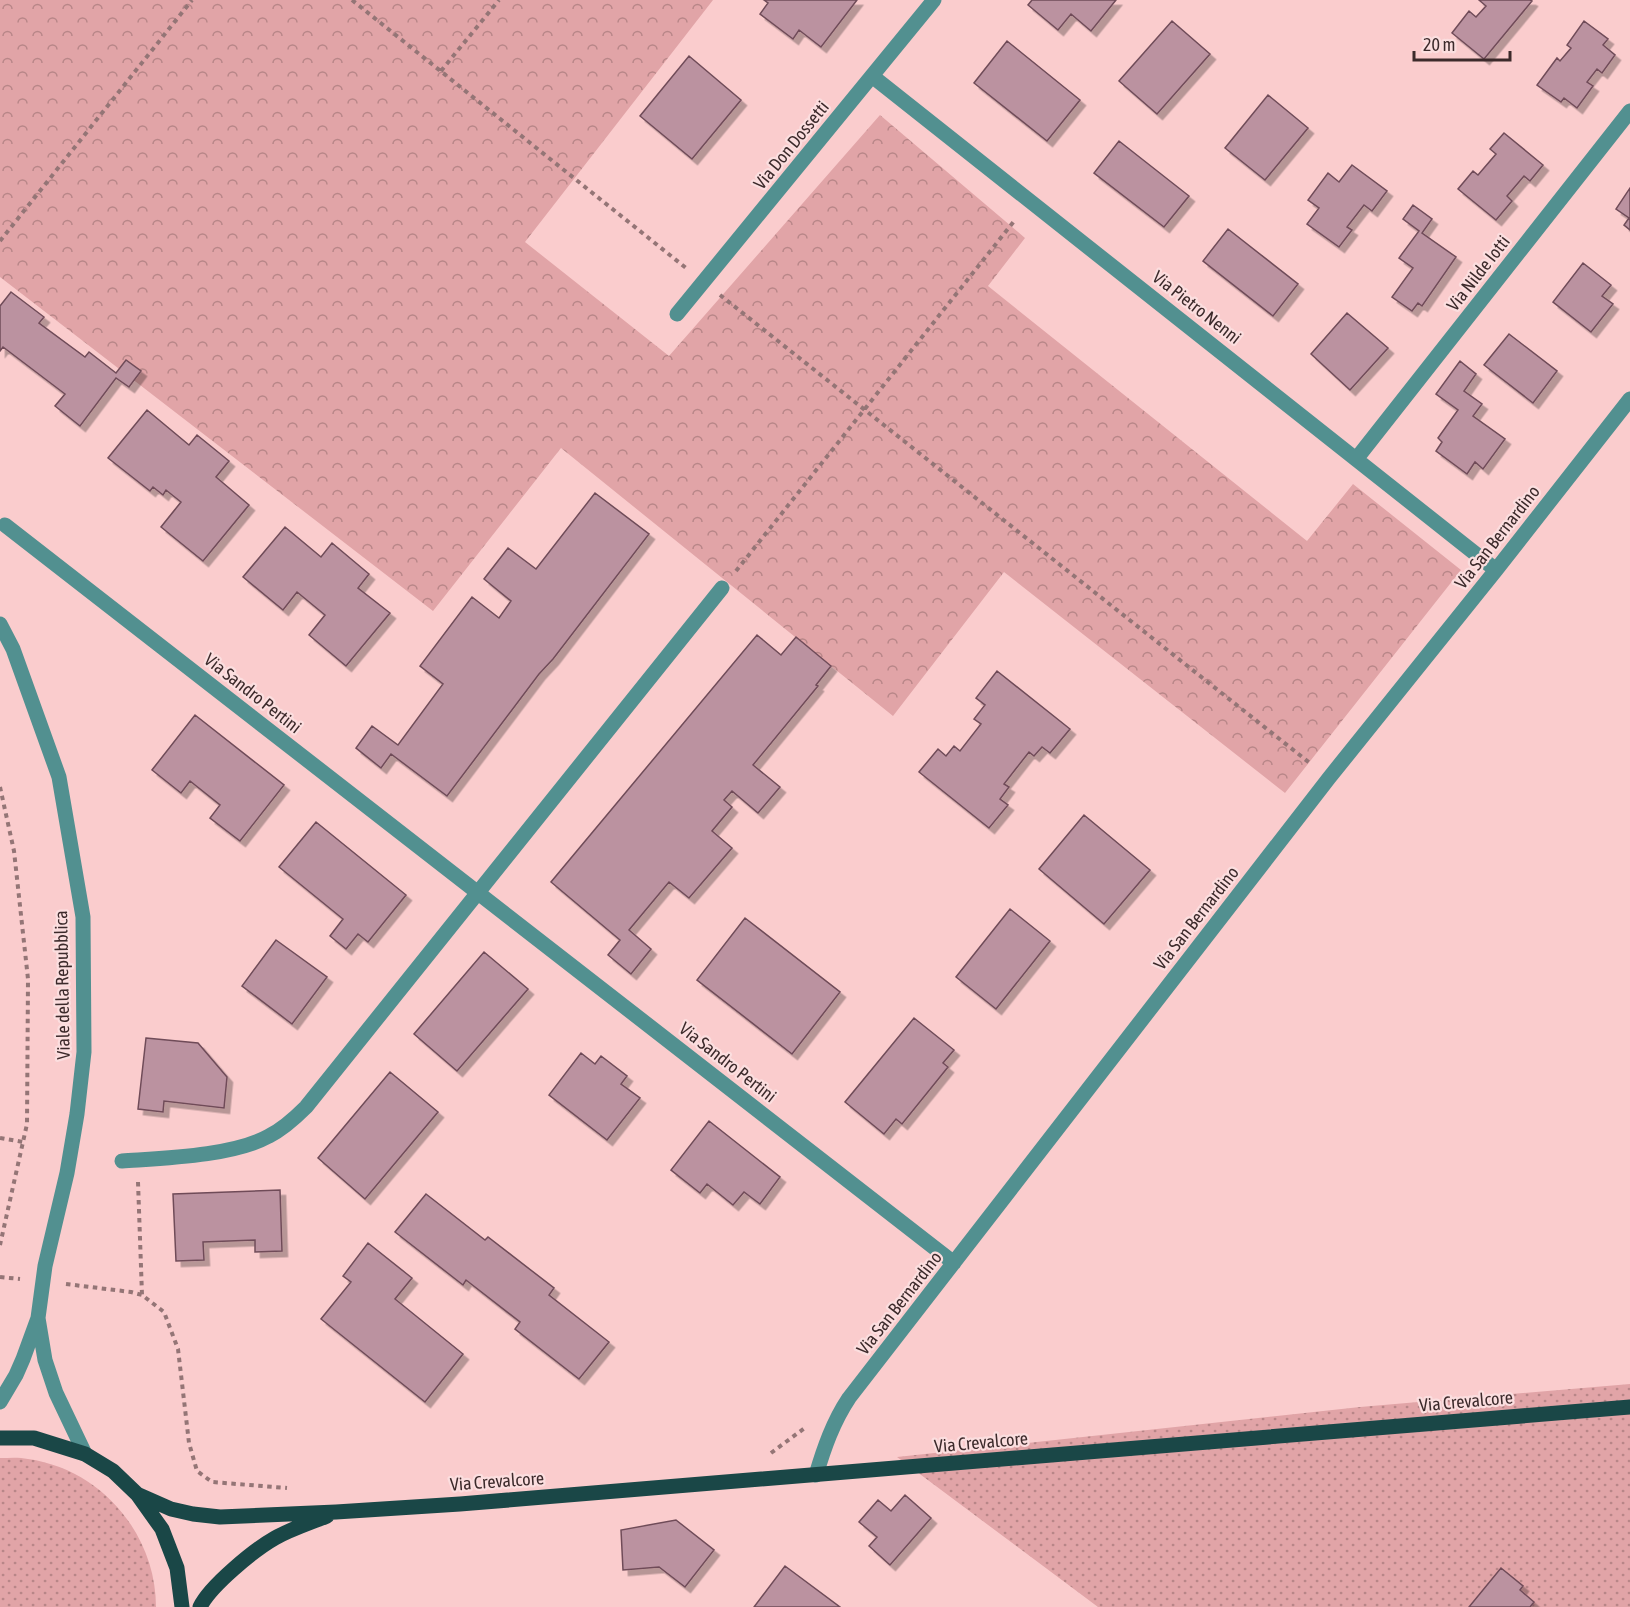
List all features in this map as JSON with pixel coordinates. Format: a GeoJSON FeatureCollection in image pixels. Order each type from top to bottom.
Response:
{"type":"FeatureCollection","features":[{"type":"Feature","properties":{"kind":"main road","name":"Via Crevalcore"},"geometry":{"type":"LineString","coordinates":[[137,1494],[171,1509],[220,1517],[336,1512],[460,1504],[1630,1407]]}},
{"type":"Feature","properties":{"kind":"main road","name":"Via Crevalcore"},"geometry":{"type":"LineString","coordinates":[[0,1438],[34,1438],[86,1454],[113,1472],[137,1494],[162,1529],[177,1568],[182,1607]]}},
{"type":"Feature","properties":{"kind":"main road","name":"Via Crevalcore"},"geometry":{"type":"LineString","coordinates":[[200,1607],[204,1599],[239,1564],[276,1538],[336,1512]]}},
{"type":"Feature","properties":{"kind":"street","name":"Via Don Dossetti"},"geometry":{"type":"LineString","coordinates":[[677,314],[934,0]]}},
{"type":"Feature","properties":{"kind":"street","name":"Via Pietro Nenni"},"geometry":{"type":"LineString","coordinates":[[872,76],[1496,570]]}},
{"type":"Feature","properties":{"kind":"street","name":"Via Nilde Iotti"},"geometry":{"type":"LineString","coordinates":[[1356,458],[1630,111]]}},
{"type":"Feature","properties":{"kind":"street","name":"Via San Bernardino"},"geometry":{"type":"LineString","coordinates":[[816,1475],[839,1413],[1329,778],[1630,399]]}},
{"type":"Feature","properties":{"kind":"street","name":"Via Sandro Pertini"},"geometry":{"type":"LineString","coordinates":[[4,525],[954,1263]]}},
{"type":"Feature","properties":{"kind":"street"},"geometry":{"type":"LineString","coordinates":[[130,1160],[238,1148],[269,1137],[306,1107],[722,588]]}},
{"type":"Feature","properties":{"kind":"street","name":"Viale della Repubblica"},"geometry":{"type":"LineString","coordinates":[[0,624],[13,649],[59,777],[83,917],[84,1052],[77,1114],[43,1281],[38,1318],[20,1367],[0,1402]]}},
{"type":"Feature","properties":{"kind":"street","name":"Viale della Repubblica"},"geometry":{"type":"LineString","coordinates":[[38,1318],[45,1360],[56,1393],[86,1454]]}},
{"type":"Feature","properties":{"kind":"path"},"geometry":{"type":"LineString","coordinates":[[0,241],[192,0]]}},
{"type":"Feature","properties":{"kind":"path"},"geometry":{"type":"LineString","coordinates":[[352,0],[1329,778]]}},
{"type":"Feature","properties":{"kind":"path"},"geometry":{"type":"LineString","coordinates":[[441,71],[499,0]]}},
{"type":"Feature","properties":{"kind":"path"},"geometry":{"type":"LineString","coordinates":[[722,588],[1030,201]]}},
{"type":"Feature","properties":{"kind":"path"},"geometry":{"type":"LineString","coordinates":[[0,787],[14,851],[27,979],[27,1124],[0,1245]]}},
{"type":"Feature","properties":{"kind":"path"},"geometry":{"type":"LineString","coordinates":[[0,1138],[22,1142]]}},
{"type":"Feature","properties":{"kind":"path"},"geometry":{"type":"LineString","coordinates":[[130,1160],[142,1295]]}},
{"type":"Feature","properties":{"kind":"path"},"geometry":{"type":"LineString","coordinates":[[0,1277],[142,1295],[164,1312],[178,1349],[189,1443],[197,1471],[212,1482],[291,1488]]}},
{"type":"Feature","properties":{"kind":"path"},"geometry":{"type":"LineString","coordinates":[[770,1454],[808,1425]]}},
{"type":"Feature","properties":{"kind":"green space"},"geometry":{"type":"Polygon","coordinates":[[[0,0],[713,0],[525,242],[669,356],[880,115],[1025,238],[988,286],[1307,541],[1353,484],[1461,570],[1285,793],[1004,572],[893,716],[561,448],[433,611],[0,277],[0,0]]]}},
{"type":"Feature","properties":{"kind":"green space"},"geometry":{"type":"Polygon","coordinates":[[[1630,1384],[1630,1607],[1098,1607],[897,1457],[1360,1407],[1630,1384]]]}},
{"type":"Feature","properties":{"kind":"green space"},"geometry":{"type":"Polygon","coordinates":[[[0,1458],[25,1458],[54,1465],[79,1476],[101,1491],[119,1509],[135,1531],[146,1554],[153,1580],[156,1607],[0,1607],[0,1458]]]}},
{"type":"Feature","properties":{"kind":"building"},"geometry":{"type":"Polygon","coordinates":[[[764,0],[857,0],[821,47],[799,30],[793,39],[760,14],[768,3],[764,0]]]}},
{"type":"Feature","properties":{"kind":"building"},"geometry":{"type":"Polygon","coordinates":[[[1032,0],[1116,0],[1091,31],[1071,14],[1058,30],[1028,5],[1032,0]]]}},
{"type":"Feature","properties":{"kind":"building"},"geometry":{"type":"Polygon","coordinates":[[[1479,0],[1532,1],[1484,59],[1452,33],[1469,11],[1476,17],[1486,6],[1479,0]]]}},
{"type":"Feature","properties":{"kind":"building"},"geometry":{"type":"Polygon","coordinates":[[[1172,21],[1210,54],[1157,114],[1119,81],[1172,21]]]}},
{"type":"Feature","properties":{"kind":"building"},"geometry":{"type":"Polygon","coordinates":[[[1584,21],[1608,39],[1603,45],[1615,55],[1602,73],[1597,69],[1587,82],[1593,86],[1577,108],[1564,98],[1561,102],[1537,85],[1557,58],[1560,61],[1571,48],[1567,45],[1584,21]]]}},
{"type":"Feature","properties":{"kind":"building"},"geometry":{"type":"Polygon","coordinates":[[[1007,41],[1080,100],[1047,141],[974,83],[1007,41]]]}},
{"type":"Feature","properties":{"kind":"building"},"geometry":{"type":"Polygon","coordinates":[[[689,56],[741,100],[692,159],[640,116],[689,56]]]}},
{"type":"Feature","properties":{"kind":"building"},"geometry":{"type":"Polygon","coordinates":[[[1268,95],[1308,128],[1265,180],[1225,148],[1268,95]]]}},
{"type":"Feature","properties":{"kind":"building"},"geometry":{"type":"Polygon","coordinates":[[[1504,133],[1543,165],[1530,181],[1524,176],[1507,196],[1512,201],[1496,220],[1458,189],[1473,171],[1478,175],[1496,154],[1490,149],[1504,133]]]}},
{"type":"Feature","properties":{"kind":"building"},"geometry":{"type":"Polygon","coordinates":[[[1119,141],[1189,196],[1164,227],[1094,173],[1119,141]]]}},
{"type":"Feature","properties":{"kind":"building"},"geometry":{"type":"Polygon","coordinates":[[[1352,165],[1387,191],[1372,211],[1364,205],[1347,227],[1352,230],[1339,247],[1307,224],[1319,208],[1308,200],[1328,173],[1339,182],[1352,165]]]}},
{"type":"Feature","properties":{"kind":"building"},"geometry":{"type":"Polygon","coordinates":[[[1630,188],[1630,230],[1624,225],[1629,218],[1616,209],[1630,188]]]}},
{"type":"Feature","properties":{"kind":"building"},"geometry":{"type":"Polygon","coordinates":[[[1413,205],[1432,219],[1422,233],[1456,257],[1422,306],[1418,303],[1412,311],[1392,297],[1413,268],[1399,258],[1419,231],[1403,219],[1413,205]]]}},
{"type":"Feature","properties":{"kind":"building"},"geometry":{"type":"Polygon","coordinates":[[[1228,229],[1298,284],[1273,316],[1203,261],[1228,229]]]}},
{"type":"Feature","properties":{"kind":"building"},"geometry":{"type":"Polygon","coordinates":[[[1583,263],[1611,285],[1602,296],[1613,304],[1591,332],[1553,302],[1583,263]]]}},
{"type":"Feature","properties":{"kind":"building"},"geometry":{"type":"Polygon","coordinates":[[[11,292],[44,317],[39,323],[85,357],[89,352],[116,373],[126,360],[141,371],[129,387],[116,378],[80,426],[55,406],[65,394],[3,347],[0,351],[0,306],[11,292]]]}},
{"type":"Feature","properties":{"kind":"building"},"geometry":{"type":"Polygon","coordinates":[[[1347,313],[1388,348],[1350,390],[1311,354],[1347,313]]]}},
{"type":"Feature","properties":{"kind":"building"},"geometry":{"type":"Polygon","coordinates":[[[1509,334],[1557,371],[1533,403],[1484,365],[1509,334]]]}},
{"type":"Feature","properties":{"kind":"building"},"geometry":{"type":"Polygon","coordinates":[[[1460,361],[1476,374],[1464,391],[1482,404],[1473,416],[1505,439],[1483,469],[1475,462],[1467,474],[1436,451],[1442,442],[1438,438],[1458,410],[1436,394],[1460,361]]]}},
{"type":"Feature","properties":{"kind":"building"},"geometry":{"type":"Polygon","coordinates":[[[147,410],[189,445],[197,435],[229,461],[216,477],[249,505],[203,561],[161,527],[181,502],[166,490],[163,495],[153,487],[150,491],[108,458],[147,410]]]}},
{"type":"Feature","properties":{"kind":"building"},"geometry":{"type":"Polygon","coordinates":[[[595,493],[649,534],[447,796],[391,754],[381,768],[356,748],[372,726],[398,745],[443,684],[420,666],[472,597],[499,618],[511,601],[484,579],[508,548],[536,569],[595,493]]]}},
{"type":"Feature","properties":{"kind":"building"},"geometry":{"type":"Polygon","coordinates":[[[285,527],[321,557],[332,543],[369,574],[358,588],[390,613],[346,666],[309,635],[325,615],[297,592],[283,610],[243,577],[285,527]]]}},
{"type":"Feature","properties":{"kind":"building"},"geometry":{"type":"Polygon","coordinates":[[[757,635],[781,655],[796,637],[831,666],[816,685],[818,686],[753,765],[780,787],[758,813],[732,791],[724,800],[732,807],[712,831],[732,848],[689,898],[669,882],[629,930],[651,949],[631,974],[608,955],[620,940],[551,882],[757,635]]]}},
{"type":"Feature","properties":{"kind":"building"},"geometry":{"type":"Polygon","coordinates":[[[997,671],[1070,729],[1050,753],[1042,747],[1034,756],[1029,752],[1004,784],[1009,787],[1000,799],[1008,805],[989,828],[919,772],[938,749],[946,756],[954,746],[960,751],[981,724],[974,719],[985,705],[976,698],[997,671]]]}},
{"type":"Feature","properties":{"kind":"building"},"geometry":{"type":"Polygon","coordinates":[[[195,715],[284,785],[240,841],[210,818],[220,805],[190,781],[181,793],[152,770],[195,715]]]}},
{"type":"Feature","properties":{"kind":"building"},"geometry":{"type":"Polygon","coordinates":[[[1084,815],[1150,870],[1104,924],[1039,869],[1084,815]]]}},
{"type":"Feature","properties":{"kind":"building"},"geometry":{"type":"Polygon","coordinates":[[[316,822],[406,895],[368,942],[358,934],[346,949],[330,936],[343,919],[279,867],[316,822]]]}},
{"type":"Feature","properties":{"kind":"building"},"geometry":{"type":"Polygon","coordinates":[[[1010,909],[1050,941],[996,1009],[956,977],[1010,909]]]}},
{"type":"Feature","properties":{"kind":"building"},"geometry":{"type":"Polygon","coordinates":[[[745,918],[840,992],[792,1054],[697,980],[745,918]]]}},
{"type":"Feature","properties":{"kind":"building"},"geometry":{"type":"Polygon","coordinates":[[[276,940],[327,977],[292,1024],[242,986],[276,940]]]}},
{"type":"Feature","properties":{"kind":"building"},"geometry":{"type":"Polygon","coordinates":[[[484,952],[528,989],[457,1071],[414,1034],[484,952]]]}},
{"type":"Feature","properties":{"kind":"building"},"geometry":{"type":"Polygon","coordinates":[[[914,1018],[954,1050],[943,1063],[948,1067],[902,1124],[896,1119],[884,1134],[845,1102],[914,1018]]]}},
{"type":"Feature","properties":{"kind":"building"},"geometry":{"type":"Polygon","coordinates":[[[146,1038],[198,1043],[227,1077],[224,1108],[164,1101],[163,1112],[138,1109],[146,1038]]]}},
{"type":"Feature","properties":{"kind":"building"},"geometry":{"type":"Polygon","coordinates":[[[581,1053],[595,1064],[601,1056],[627,1076],[621,1084],[640,1098],[607,1140],[549,1095],[581,1053]]]}},
{"type":"Feature","properties":{"kind":"building"},"geometry":{"type":"Polygon","coordinates":[[[390,1072],[438,1112],[365,1199],[318,1158],[390,1072]]]}},
{"type":"Feature","properties":{"kind":"building"},"geometry":{"type":"Polygon","coordinates":[[[709,1121],[780,1177],[760,1204],[744,1192],[733,1205],[707,1184],[700,1193],[671,1170],[709,1121]]]}},
{"type":"Feature","properties":{"kind":"building"},"geometry":{"type":"Polygon","coordinates":[[[280,1190],[282,1251],[255,1252],[255,1240],[203,1242],[204,1260],[176,1261],[173,1194],[280,1190]]]}},
{"type":"Feature","properties":{"kind":"building"},"geometry":{"type":"Polygon","coordinates":[[[426,1194],[485,1240],[488,1237],[554,1288],[549,1295],[609,1342],[579,1379],[515,1329],[520,1322],[466,1280],[463,1285],[395,1232],[426,1194]]]}},
{"type":"Feature","properties":{"kind":"building"},"geometry":{"type":"Polygon","coordinates":[[[368,1243],[412,1278],[395,1299],[463,1354],[425,1402],[321,1319],[351,1282],[343,1276],[368,1243]]]}},
{"type":"Feature","properties":{"kind":"building"},"geometry":{"type":"Polygon","coordinates":[[[905,1495],[931,1518],[890,1565],[869,1546],[877,1537],[859,1522],[878,1500],[891,1511],[905,1495]]]}},
{"type":"Feature","properties":{"kind":"building"},"geometry":{"type":"Polygon","coordinates":[[[676,1520],[714,1550],[685,1587],[659,1567],[623,1570],[621,1530],[676,1520]]]}},
{"type":"Feature","properties":{"kind":"building"},"geometry":{"type":"Polygon","coordinates":[[[785,1566],[840,1607],[754,1607],[785,1566]]]}},
{"type":"Feature","properties":{"kind":"building"},"geometry":{"type":"Polygon","coordinates":[[[1501,1568],[1523,1586],[1520,1590],[1534,1602],[1530,1607],[1469,1607],[1501,1568]]]}}]}
